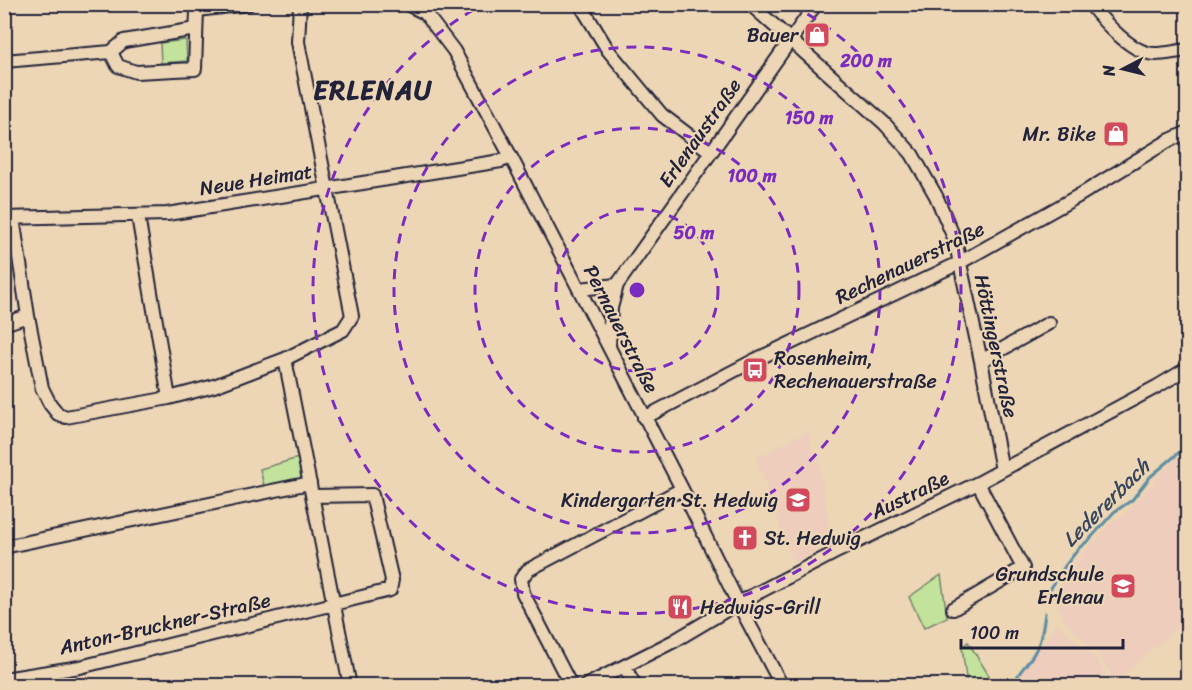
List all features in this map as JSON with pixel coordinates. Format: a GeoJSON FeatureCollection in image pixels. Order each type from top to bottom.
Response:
{"type":"FeatureCollection","features":[{"type":"Feature","properties":{"kind":"street"},"geometry":{"type":"LineString","coordinates":[[111,52],[118,66],[136,72],[195,69],[197,10],[248,4]]}},
{"type":"Feature","properties":{"kind":"street"},"geometry":{"type":"LineString","coordinates":[[9,218],[42,388],[58,414],[66,417],[169,398],[214,386],[285,359],[343,330],[352,316],[298,42],[300,4]]}},
{"type":"Feature","properties":{"kind":"street","name":"Pernauerstraße"},"geometry":{"type":"LineString","coordinates":[[407,4],[425,13],[453,51],[511,157],[782,686]]}},
{"type":"Feature","properties":{"kind":"street"},"geometry":{"type":"LineString","coordinates":[[580,4],[608,50],[662,115],[711,152]]}},
{"type":"Feature","properties":{"kind":"street","name":"Höttingerstraße"},"geometry":{"type":"LineString","coordinates":[[750,4],[884,123],[912,154],[955,240],[1002,470]]}},
{"type":"Feature","properties":{"kind":"street","name":"Erlenaustraße"},"geometry":{"type":"LineString","coordinates":[[609,350],[610,308],[617,285],[816,4]]}},
{"type":"Feature","properties":{"kind":"street"},"geometry":{"type":"LineString","coordinates":[[1090,4],[1103,21],[1135,48],[1153,55],[1188,50]]}},
{"type":"Feature","properties":{"kind":"street"},"geometry":{"type":"LineString","coordinates":[[4,61],[111,52],[124,41],[196,29]]}},
{"type":"Feature","properties":{"kind":"street","name":"Rechenauerstraße"},"geometry":{"type":"LineString","coordinates":[[644,418],[751,362],[959,263],[1080,195],[1168,141],[1188,132]]}},
{"type":"Feature","properties":{"kind":"street","name":"Neue Heimat"},"geometry":{"type":"LineString","coordinates":[[9,218],[167,214],[501,161],[511,157]]}},
{"type":"Feature","properties":{"kind":"street"},"geometry":{"type":"LineString","coordinates":[[138,216],[169,398]]}},
{"type":"Feature","properties":{"kind":"street"},"geometry":{"type":"LineString","coordinates":[[579,290],[617,285]]}},
{"type":"Feature","properties":{"kind":"street"},"geometry":{"type":"LineString","coordinates":[[4,324],[28,316]]}},
{"type":"Feature","properties":{"kind":"street"},"geometry":{"type":"LineString","coordinates":[[981,361],[1049,323]]}},
{"type":"Feature","properties":{"kind":"street"},"geometry":{"type":"LineString","coordinates":[[285,359],[350,686]]}},
{"type":"Feature","properties":{"kind":"street","name":"Austraße"},"geometry":{"type":"LineString","coordinates":[[585,686],[674,641],[738,603],[838,551],[978,483],[1188,368]]}},
{"type":"Feature","properties":{"kind":"street"},"geometry":{"type":"LineString","coordinates":[[4,547],[310,483]]}},
{"type":"Feature","properties":{"kind":"street"},"geometry":{"type":"LineString","coordinates":[[953,609],[1023,568],[978,483]]}},
{"type":"Feature","properties":{"kind":"street"},"geometry":{"type":"LineString","coordinates":[[571,686],[523,593],[521,579],[528,570],[682,489]]}},
{"type":"Feature","properties":{"kind":"street","name":"Anton-Bruckner-Straße"},"geometry":{"type":"LineString","coordinates":[[4,679],[80,667],[390,590],[392,580],[372,495],[313,496]]}},
{"type":"Feature","properties":{"kind":"street"},"geometry":{"type":"LineString","coordinates":[[625,667],[635,686]]}},
{"type":"Feature","properties":{"kind":"shaded area","name":"Kindergarten St. Hedwig"},"geometry":{"type":"Polygon","coordinates":[[[809,431],[813,456],[818,455],[832,544],[793,563],[756,457],[809,431]]]}},
{"type":"Feature","properties":{"kind":"shaded area","name":"Grundschule Erlenau"},"geometry":{"type":"Polygon","coordinates":[[[1187,448],[1187,618],[1116,682],[1097,653],[1068,625],[1054,601],[1055,595],[1063,578],[1087,548],[1112,522],[1123,515],[1187,448]]]}},
{"type":"Feature","properties":{"kind":"shaded area"},"geometry":{"type":"Polygon","coordinates":[[[1058,624],[1099,662],[1105,673],[1091,685],[1016,685],[1019,673],[1058,624]]]}},
{"type":"Feature","properties":{"kind":"green space"},"geometry":{"type":"Polygon","coordinates":[[[186,40],[187,61],[161,63],[160,43],[186,40]]]}},
{"type":"Feature","properties":{"kind":"green space"},"geometry":{"type":"Polygon","coordinates":[[[302,457],[304,478],[264,486],[260,469],[302,457]]]}},
{"type":"Feature","properties":{"kind":"green space"},"geometry":{"type":"Polygon","coordinates":[[[941,575],[947,617],[924,628],[909,597],[941,575]]]}},
{"type":"Feature","properties":{"kind":"green space"},"geometry":{"type":"Polygon","coordinates":[[[968,642],[993,682],[988,685],[967,685],[962,647],[968,642]]]}},
{"type":"Feature","properties":{"kind":"waterway","name":"Ledererbach"},"geometry":{"type":"LineString","coordinates":[[1051,588],[1079,548],[1114,512],[1132,500],[1150,477],[1188,445]]}},
{"type":"Feature","properties":{"kind":"waterway","name":"Ledererbach"},"geometry":{"type":"LineString","coordinates":[[1013,686],[1037,647],[1045,613]]}},
{"type":"Feature","properties":{"kind":"place","name":"Bauer"},"geometry":{"type":"Point","coordinates":[817,35]}},
{"type":"Feature","properties":{"kind":"place","name":"Mr. Bike"},"geometry":{"type":"Point","coordinates":[1116,134]}},
{"type":"Feature","properties":{"kind":"place","name":"Rosenheim, Rechenauerstraße"},"geometry":{"type":"Point","coordinates":[755,370]}},
{"type":"Feature","properties":{"kind":"place","name":"Kindergarten St. Hedwig"},"geometry":{"type":"Point","coordinates":[798,500]}},
{"type":"Feature","properties":{"kind":"place","name":"St. Hedwig"},"geometry":{"type":"Point","coordinates":[745,538]}},
{"type":"Feature","properties":{"kind":"place","name":"Grundschule Erlenau"},"geometry":{"type":"Point","coordinates":[1123,586]}},
{"type":"Feature","properties":{"kind":"place","name":"Hedwigs-Grill"},"geometry":{"type":"Point","coordinates":[680,607]}},
{"type":"Feature","properties":{"kind":"district","name":"ERLENAU"},"geometry":{"type":"Point","coordinates":[373,90]}}]}
